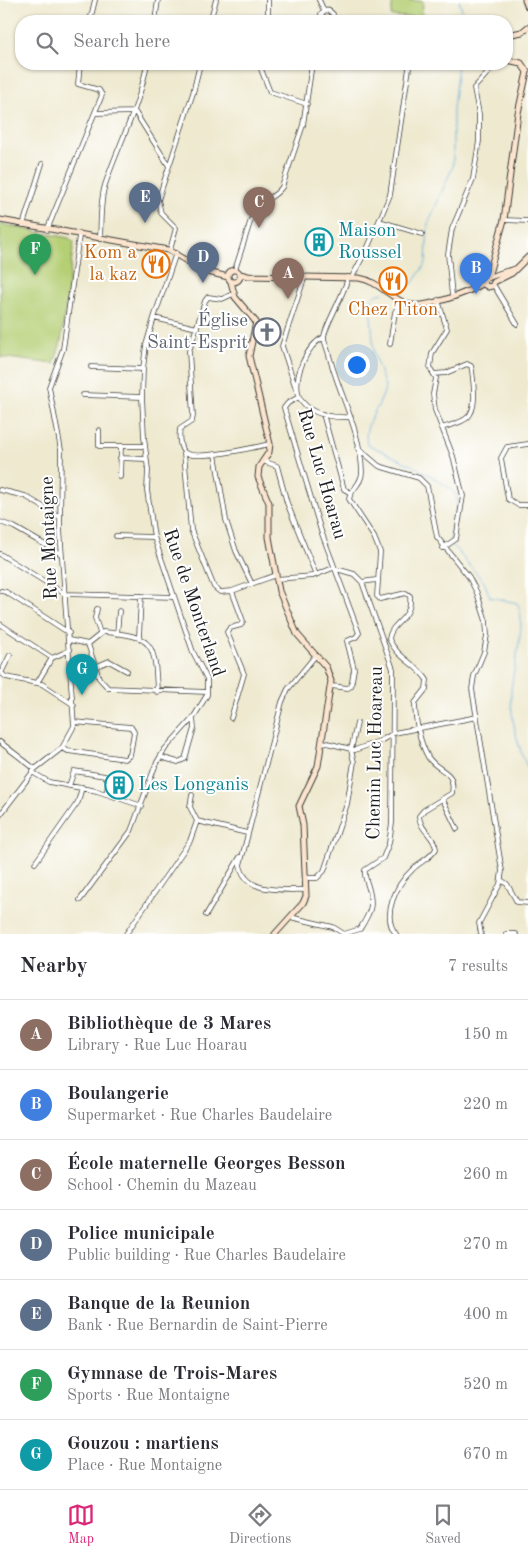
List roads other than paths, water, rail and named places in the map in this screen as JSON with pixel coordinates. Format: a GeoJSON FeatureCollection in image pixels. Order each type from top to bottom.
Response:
{"type":"FeatureCollection","features":[{"type":"Feature","properties":{"kind":"main road"},"geometry":{"type":"LineString","coordinates":[[525,0],[528,7]]}},
{"type":"Feature","properties":{"kind":"main road"},"geometry":{"type":"LineString","coordinates":[[513,34],[522,32],[528,27]]}},
{"type":"Feature","properties":{"kind":"main road"},"geometry":{"type":"LineString","coordinates":[[486,285],[492,280],[504,220],[518,113],[527,72],[521,63],[513,61]]}},
{"type":"Feature","properties":{"kind":"main road"},"geometry":{"type":"LineString","coordinates":[[0,220],[79,236],[170,250],[204,271],[233,279],[248,276],[350,277],[365,279],[401,301],[419,305],[486,285],[515,269],[528,257]]}},
{"type":"Feature","properties":{"kind":"main road"},"geometry":{"type":"LineString","coordinates":[[233,279],[256,322],[249,356],[270,444],[259,467],[258,477],[269,503],[269,537],[276,577],[297,634],[326,667],[331,686],[318,766],[299,806],[303,825],[306,878],[305,900],[275,934]]}},
{"type":"Feature","properties":{"kind":"street"},"geometry":{"type":"LineString","coordinates":[[91,15],[95,0]]}},
{"type":"Feature","properties":{"kind":"street"},"geometry":{"type":"LineString","coordinates":[[156,15],[158,0]]}},
{"type":"Feature","properties":{"kind":"street"},"geometry":{"type":"LineString","coordinates":[[212,15],[216,0]]}},
{"type":"Feature","properties":{"kind":"street"},"geometry":{"type":"LineString","coordinates":[[268,0],[268,15]]}},
{"type":"Feature","properties":{"kind":"street"},"geometry":{"type":"LineString","coordinates":[[319,0],[324,11]]}},
{"type":"Feature","properties":{"kind":"street"},"geometry":{"type":"LineString","coordinates":[[324,11],[331,11],[331,15]]}},
{"type":"Feature","properties":{"kind":"street"},"geometry":{"type":"LineString","coordinates":[[322,15],[324,11]]}},
{"type":"Feature","properties":{"kind":"street"},"geometry":{"type":"LineString","coordinates":[[47,230],[96,113],[102,93],[99,90],[78,84],[79,70]]}},
{"type":"Feature","properties":{"kind":"street"},"geometry":{"type":"LineString","coordinates":[[100,238],[106,184],[135,112],[146,70]]}},
{"type":"Feature","properties":{"kind":"street"},"geometry":{"type":"LineString","coordinates":[[170,250],[176,228],[161,213],[158,205],[199,70]]}},
{"type":"Feature","properties":{"kind":"street"},"geometry":{"type":"LineString","coordinates":[[261,70],[270,92],[307,104]]}},
{"type":"Feature","properties":{"kind":"street"},"geometry":{"type":"LineString","coordinates":[[311,70],[303,125],[282,187],[276,195],[259,204],[254,210],[233,279],[222,299],[211,296],[206,299],[189,352],[193,416],[192,422],[182,426],[179,432],[181,447],[184,452],[188,505],[196,544],[214,587],[220,592],[232,591],[276,577],[316,575],[330,568],[354,574],[362,582],[376,580]]}},
{"type":"Feature","properties":{"kind":"street","name":"Rue Luc Hoarau"},"geometry":{"type":"LineString","coordinates":[[331,686],[348,688],[351,686],[354,669],[346,643],[359,633],[321,531],[285,412],[286,405],[298,395],[301,368],[306,357],[314,343],[324,337],[350,277],[379,221],[390,195],[409,70]]}},
{"type":"Feature","properties":{"kind":"street"},"geometry":{"type":"LineString","coordinates":[[452,296],[448,254],[452,229],[473,179],[479,141],[480,114],[474,88],[490,70]]}},
{"type":"Feature","properties":{"kind":"street"},"geometry":{"type":"LineString","coordinates":[[96,113],[135,112]]}},
{"type":"Feature","properties":{"kind":"street"},"geometry":{"type":"LineString","coordinates":[[135,112],[169,166]]}},
{"type":"Feature","properties":{"kind":"street"},"geometry":{"type":"LineString","coordinates":[[24,225],[42,164]]}},
{"type":"Feature","properties":{"kind":"street"},"geometry":{"type":"LineString","coordinates":[[504,220],[528,221]]}},
{"type":"Feature","properties":{"kind":"street"},"geometry":{"type":"LineString","coordinates":[[379,221],[422,234]]}},
{"type":"Feature","properties":{"kind":"street","name":"Rue Montaigne"},"geometry":{"type":"LineString","coordinates":[[0,815],[34,771],[62,748],[72,733],[74,722],[70,650],[61,554],[61,450],[49,387],[64,349],[79,236]]}},
{"type":"Feature","properties":{"kind":"street","name":"Rue de Monterland"},"geometry":{"type":"LineString","coordinates":[[88,644],[102,684],[108,688],[157,692],[207,692],[207,679],[193,652],[154,537],[147,490],[142,397],[143,369],[146,345],[176,253]]}},
{"type":"Feature","properties":{"kind":"street","name":"Rue Luc Hoarau"},"geometry":{"type":"LineString","coordinates":[[298,395],[294,388],[282,346],[305,276]]}},
{"type":"Feature","properties":{"kind":"street"},"geometry":{"type":"LineString","coordinates":[[492,280],[517,324]]}},
{"type":"Feature","properties":{"kind":"street"},"geometry":{"type":"LineString","coordinates":[[438,300],[447,329],[432,353],[430,368],[436,382],[433,400],[463,496],[456,539],[443,548]]}},
{"type":"Feature","properties":{"kind":"street"},"geometry":{"type":"LineString","coordinates":[[390,344],[395,312],[401,301]]}},
{"type":"Feature","properties":{"kind":"street"},"geometry":{"type":"LineString","coordinates":[[154,318],[197,328]]}},
{"type":"Feature","properties":{"kind":"street"},"geometry":{"type":"LineString","coordinates":[[324,337],[337,385],[351,417],[362,473],[360,482],[351,493],[349,499],[369,528],[380,552],[376,593],[378,598],[396,597],[406,593],[410,596],[408,614],[391,632],[389,639],[404,660],[422,673],[427,680],[426,689],[415,703],[419,728],[428,756],[433,763],[450,775],[454,784],[452,793],[424,810],[419,816],[419,824],[433,840],[436,849],[433,855],[406,875],[396,894],[388,918],[391,928],[396,934]]}},
{"type":"Feature","properties":{"kind":"street"},"geometry":{"type":"LineString","coordinates":[[434,374],[446,373],[467,364],[471,366],[472,370],[473,398],[471,413],[464,420],[442,428]]}},
{"type":"Feature","properties":{"kind":"street"},"geometry":{"type":"LineString","coordinates":[[90,367],[143,369]]}},
{"type":"Feature","properties":{"kind":"street"},"geometry":{"type":"LineString","coordinates":[[82,395],[142,397]]}},
{"type":"Feature","properties":{"kind":"street"},"geometry":{"type":"LineString","coordinates":[[298,395],[306,407],[338,418],[351,417]]}},
{"type":"Feature","properties":{"kind":"street"},"geometry":{"type":"LineString","coordinates":[[323,414],[344,489],[351,493]]}},
{"type":"Feature","properties":{"kind":"street"},"geometry":{"type":"LineString","coordinates":[[99,430],[99,446],[145,446]]}},
{"type":"Feature","properties":{"kind":"street"},"geometry":{"type":"LineString","coordinates":[[184,452],[190,455],[215,454],[270,444]]}},
{"type":"Feature","properties":{"kind":"street"},"geometry":{"type":"LineString","coordinates":[[528,444],[507,447],[501,458],[508,499],[518,506],[528,505]]}},
{"type":"Feature","properties":{"kind":"street"},"geometry":{"type":"LineString","coordinates":[[120,477],[121,446]]}},
{"type":"Feature","properties":{"kind":"street"},"geometry":{"type":"LineString","coordinates":[[358,448],[379,466],[423,481],[429,491],[433,526],[443,548],[468,577],[477,593],[486,622],[487,636],[484,652],[472,683],[494,815],[501,880],[480,920],[482,934]]}},
{"type":"Feature","properties":{"kind":"street"},"geometry":{"type":"LineString","coordinates":[[215,454],[226,520],[236,551],[252,584]]}},
{"type":"Feature","properties":{"kind":"street"},"geometry":{"type":"LineString","coordinates":[[120,458],[146,459]]}},
{"type":"Feature","properties":{"kind":"street"},"geometry":{"type":"LineString","coordinates":[[263,461],[277,466],[287,503],[316,575]]}},
{"type":"Feature","properties":{"kind":"street"},"geometry":{"type":"LineString","coordinates":[[0,490],[25,496],[60,516]]}},
{"type":"Feature","properties":{"kind":"street"},"geometry":{"type":"LineString","coordinates":[[0,522],[14,527],[61,554]]}},
{"type":"Feature","properties":{"kind":"street"},"geometry":{"type":"LineString","coordinates":[[116,536],[154,537]]}},
{"type":"Feature","properties":{"kind":"street"},"geometry":{"type":"LineString","coordinates":[[0,554],[65,594],[174,597]]}},
{"type":"Feature","properties":{"kind":"street","name":"Chemin Luc Hoareau"},"geometry":{"type":"LineString","coordinates":[[344,934],[360,928],[370,911],[372,900],[364,875],[365,870],[383,858],[388,849],[392,823],[393,664],[362,582]]}},
{"type":"Feature","properties":{"kind":"street"},"geometry":{"type":"LineString","coordinates":[[1,591],[6,592],[68,633]]}},
{"type":"Feature","properties":{"kind":"street"},"geometry":{"type":"LineString","coordinates":[[232,591],[243,622],[228,632],[244,676],[232,718]]}},
{"type":"Feature","properties":{"kind":"street"},"geometry":{"type":"LineString","coordinates":[[138,637],[141,596]]}},
{"type":"Feature","properties":{"kind":"street"},"geometry":{"type":"LineString","coordinates":[[97,609],[95,618],[100,633]]}},
{"type":"Feature","properties":{"kind":"street"},"geometry":{"type":"LineString","coordinates":[[117,634],[119,611]]}},
{"type":"Feature","properties":{"kind":"street"},"geometry":{"type":"LineString","coordinates":[[0,624],[52,658]]}},
{"type":"Feature","properties":{"kind":"street"},"geometry":{"type":"LineString","coordinates":[[69,640],[88,644],[100,633],[138,637],[147,642],[154,652],[157,692]]}},
{"type":"Feature","properties":{"kind":"street"},"geometry":{"type":"LineString","coordinates":[[37,683],[52,658],[70,650]]}},
{"type":"Feature","properties":{"kind":"street"},"geometry":{"type":"LineString","coordinates":[[10,655],[0,673],[6,677],[48,687],[74,705]]}},
{"type":"Feature","properties":{"kind":"street"},"geometry":{"type":"LineString","coordinates":[[206,915],[240,857],[284,695],[316,655]]}},
{"type":"Feature","properties":{"kind":"street"},"geometry":{"type":"LineString","coordinates":[[95,667],[109,661],[127,671]]}},
{"type":"Feature","properties":{"kind":"street"},"geometry":{"type":"LineString","coordinates":[[80,900],[131,831],[160,756],[193,718],[204,703],[207,692]]}},
{"type":"Feature","properties":{"kind":"street"},"geometry":{"type":"LineString","coordinates":[[322,742],[351,750],[382,740],[394,733],[476,716]]}},
{"type":"Feature","properties":{"kind":"street"},"geometry":{"type":"LineString","coordinates":[[160,756],[178,762],[185,759],[194,728],[193,718]]}},
{"type":"Feature","properties":{"kind":"street"},"geometry":{"type":"LineString","coordinates":[[62,748],[68,751],[117,759],[125,759],[130,754],[134,732],[131,727],[74,722]]}},
{"type":"Feature","properties":{"kind":"street"},"geometry":{"type":"LineString","coordinates":[[306,878],[317,878],[324,871],[347,804],[354,762],[351,750],[357,723]]}},
{"type":"Feature","properties":{"kind":"street"},"geometry":{"type":"LineString","coordinates":[[0,742],[49,782],[82,787],[142,806]]}},
{"type":"Feature","properties":{"kind":"street"},"geometry":{"type":"LineString","coordinates":[[69,786],[74,771],[105,776],[109,781],[106,794]]}},
{"type":"Feature","properties":{"kind":"street"},"geometry":{"type":"LineString","coordinates":[[35,863],[78,802],[82,787]]}},
{"type":"Feature","properties":{"kind":"street"},"geometry":{"type":"LineString","coordinates":[[126,934],[190,841],[197,821],[190,807],[192,795]]}},
{"type":"Feature","properties":{"kind":"street"},"geometry":{"type":"LineString","coordinates":[[443,800],[457,829]]}},
{"type":"Feature","properties":{"kind":"street"},"geometry":{"type":"LineString","coordinates":[[197,821],[246,833]]}},
{"type":"Feature","properties":{"kind":"street"},"geometry":{"type":"LineString","coordinates":[[240,857],[241,870],[256,886],[306,890]]}},
{"type":"Feature","properties":{"kind":"street"},"geometry":{"type":"LineString","coordinates":[[501,880],[506,884],[517,902],[528,903]]}},
{"type":"Feature","properties":{"kind":"street"},"geometry":{"type":"LineString","coordinates":[[290,917],[333,927],[344,934]]}},
{"type":"Feature","properties":{"kind":"street"},"geometry":{"type":"LineString","coordinates":[[506,934],[516,934]]}},
{"type":"Feature","properties":{"kind":"waterway"},"geometry":{"type":"LineString","coordinates":[[459,0],[463,15]]}},
{"type":"Feature","properties":{"kind":"waterway"},"geometry":{"type":"LineString","coordinates":[[389,290],[412,284],[426,263],[428,224],[453,166],[453,109],[457,70]]}},
{"type":"Feature","properties":{"kind":"waterway"},"geometry":{"type":"LineString","coordinates":[[383,293],[376,295],[370,301],[374,354],[385,387],[367,429],[367,444],[432,476],[453,492],[457,502],[451,541]]}},
{"type":"Feature","properties":{"kind":"waterway"},"geometry":{"type":"LineString","coordinates":[[452,545],[484,582],[490,597],[517,603],[520,610],[519,644],[512,681],[511,699],[518,741],[528,769]]}},
{"type":"Feature","properties":{"kind":"place","name":"Banque de la Reunion"},"geometry":{"type":"Point","coordinates":[145,223]}},
{"type":"Feature","properties":{"kind":"place","name":"École maternelle Georges Besson"},"geometry":{"type":"Point","coordinates":[259,228]}},
{"type":"Feature","properties":{"kind":"place","name":"Maison Roussel"},"geometry":{"type":"Point","coordinates":[319,242]}},
{"type":"Feature","properties":{"kind":"place","name":"Kom a la kaz"},"geometry":{"type":"Point","coordinates":[156,264]}},
{"type":"Feature","properties":{"kind":"place","name":"Gymnase de Trois-Mares"},"geometry":{"type":"Point","coordinates":[35,275]}},
{"type":"Feature","properties":{"kind":"place","name":"Chez Titon"},"geometry":{"type":"Point","coordinates":[393,281]}},
{"type":"Feature","properties":{"kind":"place","name":"Police municipale"},"geometry":{"type":"Point","coordinates":[203,283]}},
{"type":"Feature","properties":{"kind":"place","name":"Boulangerie"},"geometry":{"type":"Point","coordinates":[476,294]}},
{"type":"Feature","properties":{"kind":"place","name":"Bibliothèque de 3 Mares"},"geometry":{"type":"Point","coordinates":[288,299]}},
{"type":"Feature","properties":{"kind":"place","name":"Église Saint-Esprit"},"geometry":{"type":"Point","coordinates":[267,332]}},
{"type":"Feature","properties":{"kind":"place","name":"Gouzou : martiens"},"geometry":{"type":"Point","coordinates":[82,695]}},
{"type":"Feature","properties":{"kind":"place","name":"Les Longanis"},"geometry":{"type":"Point","coordinates":[119,785]}}]}
